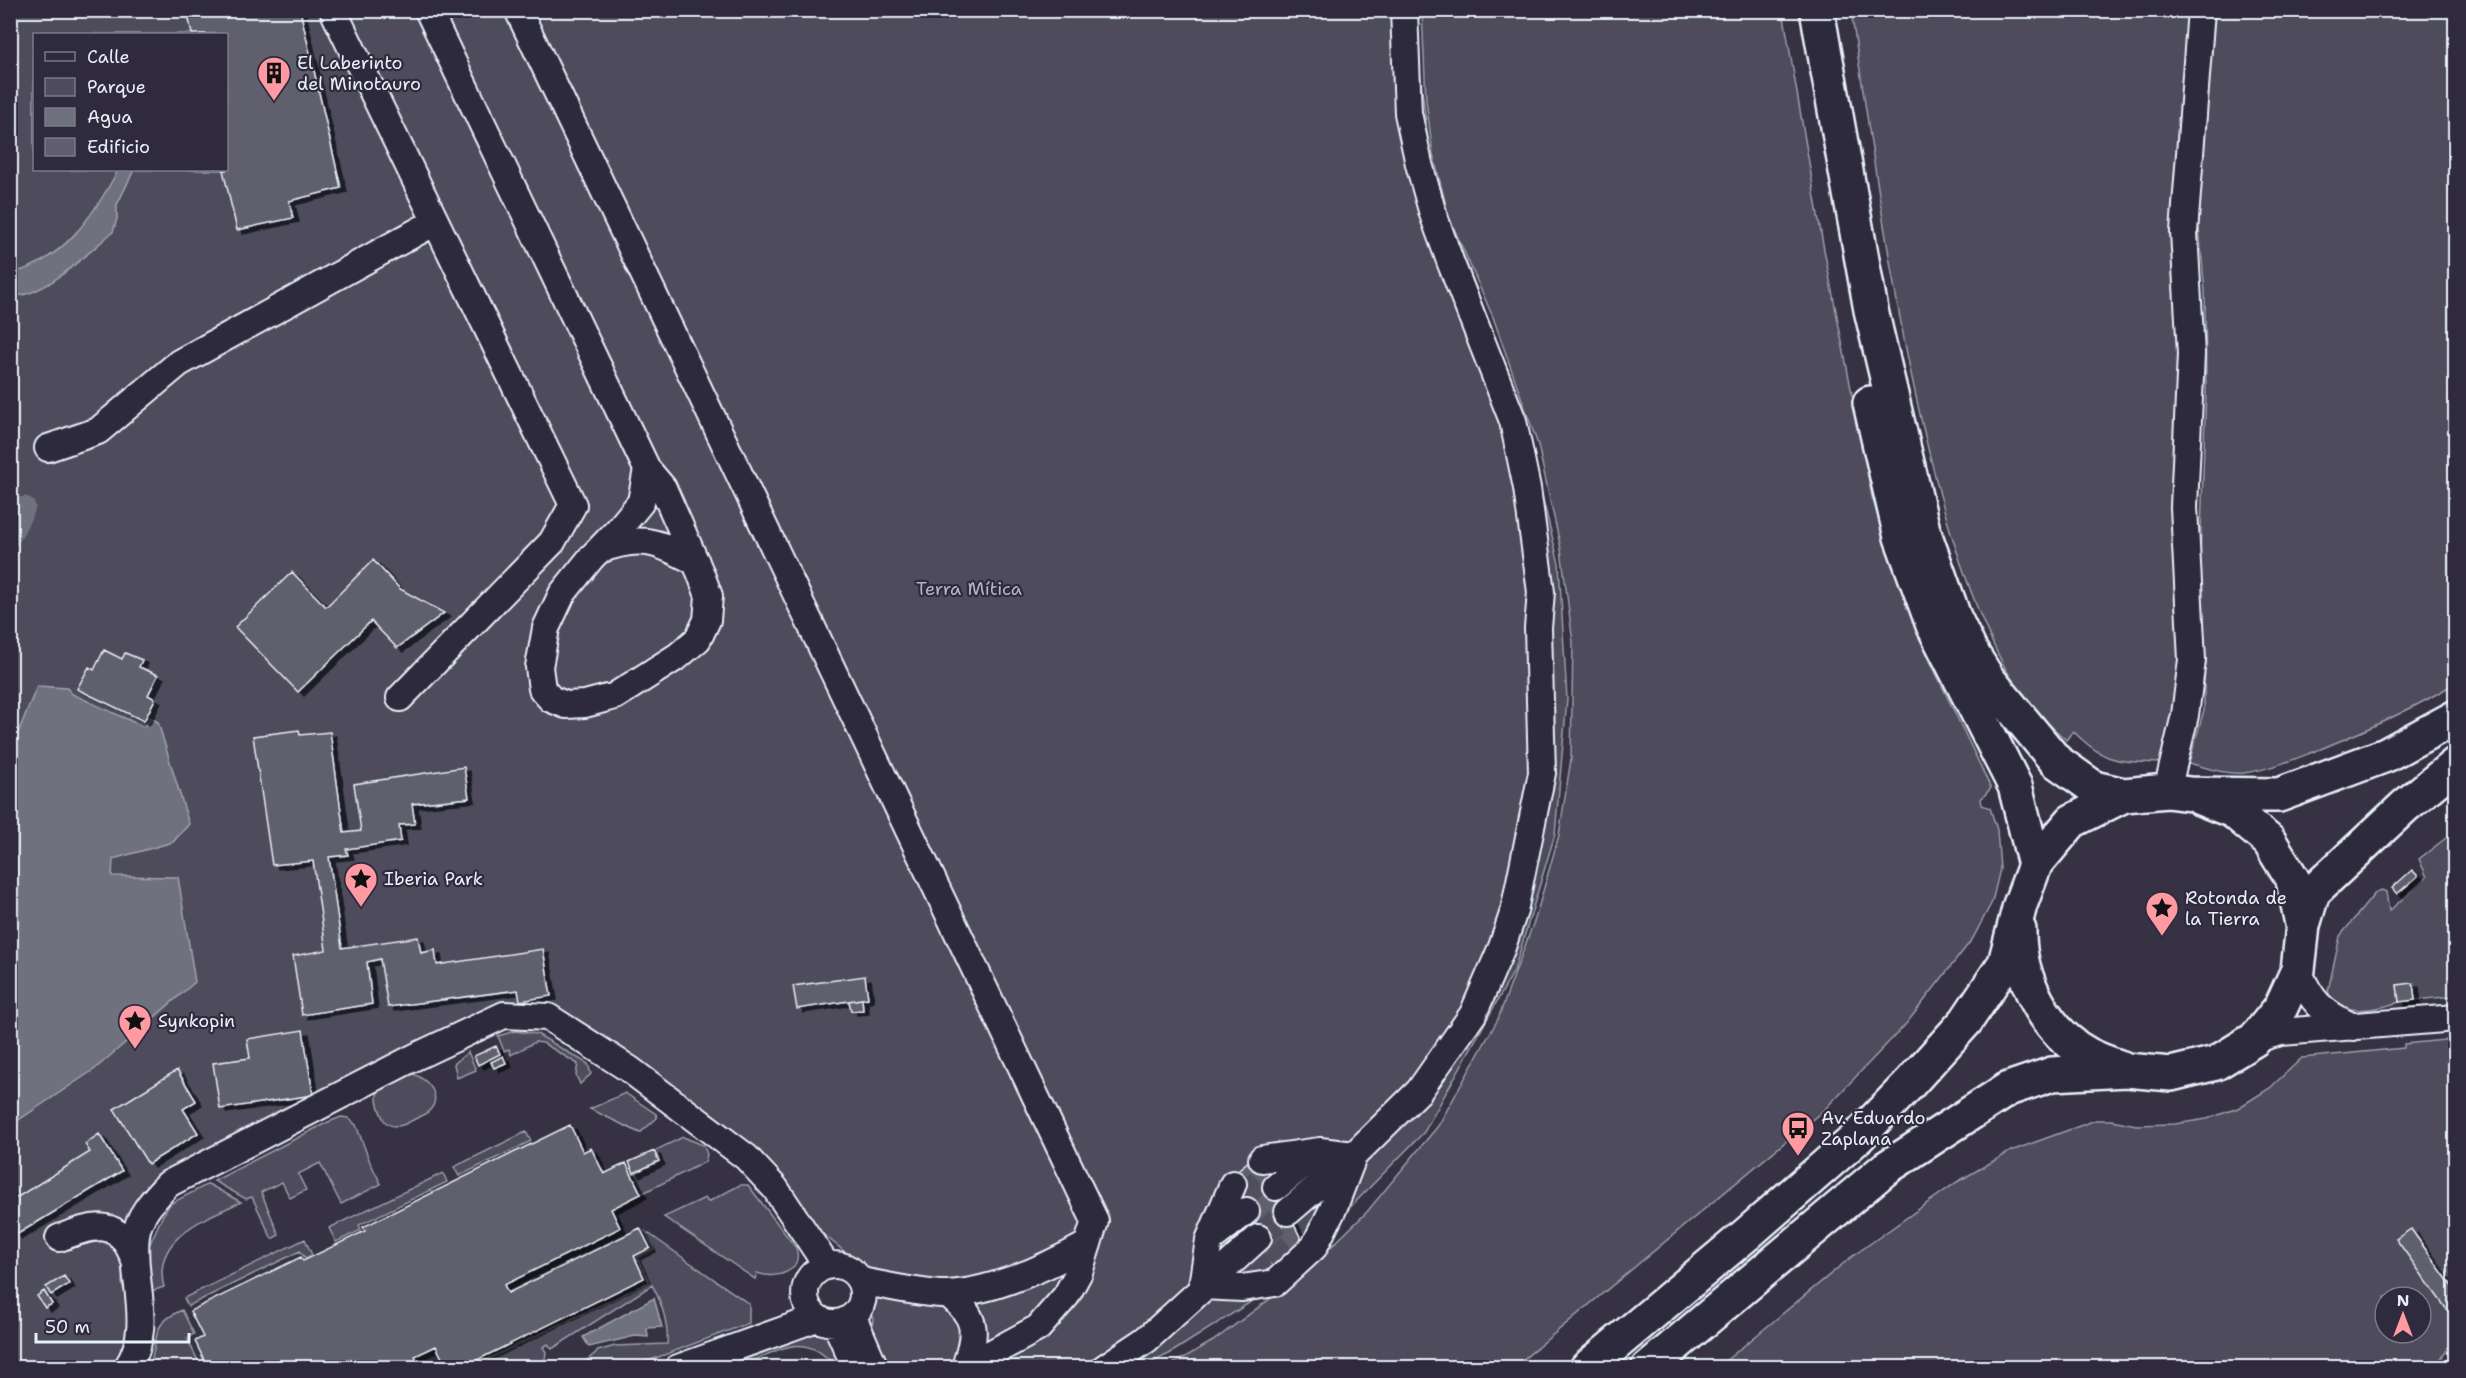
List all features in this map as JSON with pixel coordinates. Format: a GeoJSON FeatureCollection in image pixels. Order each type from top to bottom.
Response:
{"type":"FeatureCollection","features":[{"type":"Feature","properties":{"kind":"main road"},"geometry":{"type":"LineString","coordinates":[[1794,10],[1849,315],[1901,537],[1933,624],[2015,786],[2035,865]]}},
{"type":"Feature","properties":{"kind":"main road"},"geometry":{"type":"LineString","coordinates":[[1817,10],[1871,310],[1923,530],[1954,617],[1970,650],[1988,679],[2056,761],[2094,788],[2124,795],[2178,792],[2279,795],[2386,755],[2456,717]]}},
{"type":"Feature","properties":{"kind":"main road"},"geometry":{"type":"LineString","coordinates":[[1648,1368],[1886,1168],[2008,1089],[2052,1074],[2126,1070],[2172,1074],[2216,1063],[2255,1039],[2281,1008],[2298,970],[2302,925],[2313,892],[2405,806],[2456,764]]}},
{"type":"Feature","properties":{"kind":"main road"},"geometry":{"type":"LineString","coordinates":[[2178,792],[2233,811],[2269,841],[2293,880],[2302,925]]}},
{"type":"Feature","properties":{"kind":"main road"},"geometry":{"type":"LineString","coordinates":[[1587,1368],[1747,1234],[1858,1137],[1910,1083],[1966,1021],[2005,963],[2020,905],[2035,865],[2072,821],[2124,795]]}},
{"type":"Feature","properties":{"kind":"main road"},"geometry":{"type":"LineString","coordinates":[[2020,905],[2019,948],[2030,989],[2047,1017],[2053,1026],[2086,1054],[2126,1070]]}},
{"type":"Feature","properties":{"kind":"lane"},"geometry":{"type":"LineString","coordinates":[[333,10],[573,505],[552,542],[400,698]]}},
{"type":"Feature","properties":{"kind":"lane"},"geometry":{"type":"LineString","coordinates":[[428,10],[647,469],[663,488],[709,596],[707,620],[698,639],[678,656],[615,696],[585,704],[566,705],[551,699],[542,689],[538,667],[546,628],[562,594],[641,502],[647,469]]}},
{"type":"Feature","properties":{"kind":"lane"},"geometry":{"type":"LineString","coordinates":[[518,10],[1092,1233],[1079,1272],[1066,1296],[1038,1328],[964,1367]]}},
{"type":"Feature","properties":{"kind":"lane"},"geometry":{"type":"LineString","coordinates":[[1281,1199],[1338,1152],[1419,1091],[1473,1014],[1502,947],[1514,910],[1542,773],[1538,628],[1541,592],[1527,488],[1513,422],[1450,261],[1433,214],[1419,164],[1408,112],[1404,10]]}},
{"type":"Feature","properties":{"kind":"lane"},"geometry":{"type":"LineString","coordinates":[[2178,792],[2192,660],[2184,507],[2191,354],[2184,232],[2201,10]]}},
{"type":"Feature","properties":{"kind":"lane"},"geometry":{"type":"LineString","coordinates":[[48,448],[98,431],[179,363],[435,222]]}},
{"type":"Feature","properties":{"kind":"lane"},"geometry":{"type":"LineString","coordinates":[[597,551],[628,541],[648,541],[666,546],[696,562]]}},
{"type":"Feature","properties":{"kind":"lane"},"geometry":{"type":"LineString","coordinates":[[2298,970],[2305,988],[2316,1005],[2353,1027]]}},
{"type":"Feature","properties":{"kind":"lane"},"geometry":{"type":"LineString","coordinates":[[127,1368],[136,1355],[142,1307],[136,1265],[136,1233],[149,1205],[168,1184],[415,1057],[504,1015],[548,1017],[629,1069],[746,1157],[775,1188],[827,1266]]}},
{"type":"Feature","properties":{"kind":"lane"},"geometry":{"type":"LineString","coordinates":[[2255,1039],[2281,1032],[2456,1018]]}},
{"type":"Feature","properties":{"kind":"lane"},"geometry":{"type":"LineString","coordinates":[[1281,1199],[1292,1154],[1338,1152]]}},
{"type":"Feature","properties":{"kind":"lane"},"geometry":{"type":"LineString","coordinates":[[1218,1282],[1275,1283],[1314,1247],[1345,1180],[1338,1152]]}},
{"type":"Feature","properties":{"kind":"lane"},"geometry":{"type":"LineString","coordinates":[[1281,1199],[1338,1152]]}},
{"type":"Feature","properties":{"kind":"lane"},"geometry":{"type":"LineString","coordinates":[[1281,1199],[1345,1180]]}},
{"type":"Feature","properties":{"kind":"lane"},"geometry":{"type":"LineString","coordinates":[[1281,1199],[1333,1209]]}},
{"type":"Feature","properties":{"kind":"lane"},"geometry":{"type":"LineString","coordinates":[[1218,1282],[1248,1223]]}},
{"type":"Feature","properties":{"kind":"lane"},"geometry":{"type":"LineString","coordinates":[[1218,1282],[1209,1240],[1248,1223]]}},
{"type":"Feature","properties":{"kind":"lane"},"geometry":{"type":"LineString","coordinates":[[1104,1368],[1146,1340],[1218,1282],[1248,1223]]}},
{"type":"Feature","properties":{"kind":"lane"},"geometry":{"type":"LineString","coordinates":[[59,1238],[89,1227],[107,1227],[118,1233],[131,1250],[136,1265]]}},
{"type":"Feature","properties":{"kind":"lane"},"geometry":{"type":"LineString","coordinates":[[875,1368],[835,1320],[806,1303],[807,1284],[811,1275],[827,1266],[837,1265],[847,1268],[861,1281],[948,1294],[1002,1283],[1058,1261],[1092,1233]]}},
{"type":"Feature","properties":{"kind":"lane"},"geometry":{"type":"LineString","coordinates":[[678,1368],[835,1320],[863,1300],[861,1281]]}},
{"type":"Feature","properties":{"kind":"lane"},"geometry":{"type":"LineString","coordinates":[[948,1294],[963,1306],[974,1325],[972,1345],[964,1367]]}},
{"type":"Feature","properties":{"kind":"lane"},"geometry":{"type":"LineString","coordinates":[[835,1320],[856,1368]]}},
{"type":"Feature","properties":{"kind":"green space","name":"Terra Mítica"},"geometry":{"type":"Polygon","coordinates":[[[10,11],[1417,11],[1419,63],[1432,173],[1517,395],[1559,564],[1567,699],[1555,834],[1514,971],[1424,1132],[1268,1291],[1169,1354],[1141,1367],[888,1367],[872,1337],[873,1316],[845,1252],[818,1230],[673,1089],[558,1008],[508,1003],[224,1142],[124,1231],[122,1283],[129,1309],[124,1345],[116,1368],[11,1367],[10,11]]]}},
{"type":"Feature","properties":{"kind":"green space"},"geometry":{"type":"Polygon","coordinates":[[[1422,11],[1783,11],[1822,239],[1872,497],[1892,563],[1930,661],[1991,788],[1981,799],[1982,805],[1990,808],[1997,830],[2000,869],[1992,902],[1973,938],[1906,1024],[1825,1109],[1514,1367],[1166,1368],[1213,1341],[1301,1276],[1366,1213],[1438,1126],[1498,1019],[1536,916],[1559,835],[1571,759],[1573,643],[1561,549],[1538,445],[1493,317],[1449,217],[1433,154],[1426,100],[1422,11]]]}},
{"type":"Feature","properties":{"kind":"green space"},"geometry":{"type":"Polygon","coordinates":[[[1851,11],[2192,11],[2183,648],[2179,694],[2161,763],[2113,759],[2094,750],[2073,731],[2066,740],[2030,706],[2017,688],[1983,623],[1951,533],[1918,404],[1892,274],[1851,11]]]}},
{"type":"Feature","properties":{"kind":"green space"},"geometry":{"type":"Polygon","coordinates":[[[2215,11],[2455,11],[2455,683],[2391,718],[2323,748],[2274,766],[2244,773],[2216,771],[2189,763],[2204,710],[2204,641],[2200,559],[2206,390],[2205,292],[2197,206],[2215,11]]]}},
{"type":"Feature","properties":{"kind":"green space"},"geometry":{"type":"Polygon","coordinates":[[[2455,831],[2455,996],[2415,1000],[2413,984],[2397,985],[2399,1002],[2359,1010],[2340,1006],[2328,991],[2340,936],[2376,892],[2382,890],[2386,892],[2389,911],[2427,877],[2419,859],[2455,831]]]}},
{"type":"Feature","properties":{"kind":"green space"},"geometry":{"type":"Polygon","coordinates":[[[515,1031],[537,1034],[588,1064],[591,1074],[580,1084],[576,1075],[578,1064],[543,1043],[535,1042],[511,1055],[509,1049],[504,1051],[498,1036],[515,1031]]]}},
{"type":"Feature","properties":{"kind":"green space"},"geometry":{"type":"Polygon","coordinates":[[[2455,1039],[2455,1339],[2435,1367],[1717,1368],[1850,1258],[1957,1182],[2011,1151],[2096,1120],[2112,1120],[2136,1125],[2175,1124],[2207,1119],[2238,1108],[2270,1088],[2302,1058],[2404,1048],[2404,1044],[2455,1039]]]}},
{"type":"Feature","properties":{"kind":"green space"},"geometry":{"type":"Polygon","coordinates":[[[468,1052],[476,1070],[457,1078],[454,1064],[468,1052]]]}},
{"type":"Feature","properties":{"kind":"green space"},"geometry":{"type":"Polygon","coordinates":[[[406,1073],[425,1081],[434,1092],[435,1099],[426,1114],[398,1126],[391,1125],[385,1122],[382,1116],[378,1106],[378,1093],[384,1085],[406,1073]]]}},
{"type":"Feature","properties":{"kind":"green space"},"geometry":{"type":"Polygon","coordinates":[[[625,1093],[656,1114],[657,1118],[640,1133],[590,1109],[625,1093]]]}},
{"type":"Feature","properties":{"kind":"green space"},"geometry":{"type":"Polygon","coordinates":[[[341,1117],[348,1118],[356,1125],[381,1184],[341,1204],[320,1163],[298,1174],[306,1190],[290,1198],[282,1182],[261,1192],[279,1235],[272,1239],[252,1197],[246,1199],[214,1181],[326,1123],[341,1117]]]}},
{"type":"Feature","properties":{"kind":"green space"},"geometry":{"type":"Polygon","coordinates":[[[526,1132],[531,1141],[459,1176],[454,1167],[526,1132]]]}},
{"type":"Feature","properties":{"kind":"green space"},"geometry":{"type":"Polygon","coordinates":[[[683,1137],[703,1145],[707,1154],[705,1162],[641,1194],[632,1174],[659,1162],[654,1151],[683,1137]]]}},
{"type":"Feature","properties":{"kind":"green space"},"geometry":{"type":"Polygon","coordinates":[[[443,1173],[447,1182],[359,1225],[361,1230],[336,1242],[329,1228],[443,1173]]]}},
{"type":"Feature","properties":{"kind":"green space"},"geometry":{"type":"Polygon","coordinates":[[[208,1184],[241,1202],[197,1223],[173,1243],[165,1255],[162,1270],[164,1287],[152,1291],[148,1269],[148,1248],[163,1215],[170,1204],[208,1184]]]}},
{"type":"Feature","properties":{"kind":"green space"},"geometry":{"type":"Polygon","coordinates":[[[740,1185],[748,1185],[796,1248],[796,1263],[786,1272],[772,1275],[757,1273],[755,1279],[664,1217],[705,1198],[708,1202],[740,1185]]]}},
{"type":"Feature","properties":{"kind":"green space"},"geometry":{"type":"Polygon","coordinates":[[[645,1231],[749,1304],[749,1323],[632,1367],[579,1367],[598,1351],[615,1346],[667,1344],[664,1313],[652,1285],[552,1349],[548,1344],[543,1347],[546,1352],[544,1367],[471,1367],[649,1282],[637,1257],[654,1249],[645,1231]]]}},
{"type":"Feature","properties":{"kind":"green space"},"geometry":{"type":"Polygon","coordinates":[[[305,1239],[312,1255],[305,1258],[300,1251],[188,1306],[184,1298],[305,1239]]]}},
{"type":"Feature","properties":{"kind":"green space"},"geometry":{"type":"Polygon","coordinates":[[[182,1310],[194,1334],[187,1338],[201,1367],[149,1367],[160,1327],[164,1321],[182,1310]]]}},
{"type":"Feature","properties":{"kind":"green space"},"geometry":{"type":"Polygon","coordinates":[[[804,1329],[833,1340],[840,1350],[846,1367],[832,1367],[833,1364],[822,1354],[811,1348],[790,1346],[741,1365],[698,1368],[804,1329]]]}},
{"type":"Feature","properties":{"kind":"water"},"geometry":{"type":"Polygon","coordinates":[[[117,171],[134,171],[117,205],[117,219],[113,232],[52,282],[24,295],[11,296],[11,273],[46,259],[75,234],[99,203],[117,171]]]}},
{"type":"Feature","properties":{"kind":"water"},"geometry":{"type":"Polygon","coordinates":[[[37,686],[67,688],[72,694],[144,727],[150,717],[158,722],[189,824],[173,842],[113,859],[112,876],[178,877],[195,982],[95,1069],[11,1125],[11,750],[37,686]]]}},
{"type":"Feature","properties":{"kind":"water"},"geometry":{"type":"Polygon","coordinates":[[[654,1298],[662,1327],[647,1328],[648,1337],[635,1336],[589,1347],[583,1337],[654,1298]]]}},
{"type":"Feature","properties":{"kind":"building","name":"El Laberinto del Minotauro"},"geometry":{"type":"Polygon","coordinates":[[[187,10],[300,10],[341,188],[289,201],[293,218],[237,230],[223,171],[228,171],[228,33],[192,33],[187,10]]]}},
{"type":"Feature","properties":{"kind":"building"},"geometry":{"type":"Polygon","coordinates":[[[373,560],[400,589],[444,613],[397,648],[371,621],[298,692],[235,627],[292,572],[326,607],[373,560]]]}},
{"type":"Feature","properties":{"kind":"building"},"geometry":{"type":"Polygon","coordinates":[[[104,650],[122,659],[125,653],[142,660],[139,667],[158,675],[148,695],[155,699],[144,721],[77,689],[89,667],[94,670],[104,650]]]}},
{"type":"Feature","properties":{"kind":"building"},"geometry":{"type":"Polygon","coordinates":[[[299,730],[300,735],[330,732],[344,833],[361,831],[354,784],[464,767],[469,798],[412,804],[415,824],[399,825],[401,841],[346,849],[348,855],[329,857],[342,948],[418,937],[421,953],[435,950],[437,965],[543,949],[551,996],[520,1001],[518,990],[388,1007],[380,959],[367,962],[372,1004],[302,1015],[293,956],[326,950],[313,861],[272,865],[253,736],[299,730]]]}},
{"type":"Feature","properties":{"kind":"building"},"geometry":{"type":"Polygon","coordinates":[[[2412,870],[2418,876],[2397,894],[2392,888],[2412,870]]]}},
{"type":"Feature","properties":{"kind":"building"},"geometry":{"type":"Polygon","coordinates":[[[865,976],[868,998],[797,1009],[793,986],[865,976]]]}},
{"type":"Feature","properties":{"kind":"building"},"geometry":{"type":"Polygon","coordinates":[[[2413,983],[2415,1000],[2399,1002],[2397,985],[2413,983]]]}},
{"type":"Feature","properties":{"kind":"building"},"geometry":{"type":"Polygon","coordinates":[[[862,999],[863,1010],[851,1011],[849,1001],[862,999]]]}},
{"type":"Feature","properties":{"kind":"building"},"geometry":{"type":"Polygon","coordinates":[[[303,1030],[313,1095],[220,1109],[213,1063],[250,1058],[247,1039],[303,1030]]]}},
{"type":"Feature","properties":{"kind":"building"},"geometry":{"type":"Polygon","coordinates":[[[496,1046],[500,1054],[478,1065],[474,1056],[496,1046]]]}},
{"type":"Feature","properties":{"kind":"building"},"geometry":{"type":"Polygon","coordinates":[[[503,1056],[506,1063],[494,1068],[491,1062],[503,1056]]]}},
{"type":"Feature","properties":{"kind":"building"},"geometry":{"type":"Polygon","coordinates":[[[177,1070],[196,1101],[183,1109],[198,1133],[148,1164],[114,1109],[177,1070]]]}},
{"type":"Feature","properties":{"kind":"building"},"geometry":{"type":"Polygon","coordinates":[[[570,1125],[583,1152],[591,1148],[604,1174],[626,1163],[641,1194],[611,1209],[620,1228],[504,1285],[508,1293],[640,1228],[650,1248],[634,1256],[644,1278],[461,1368],[447,1368],[436,1346],[415,1356],[420,1368],[208,1368],[195,1341],[203,1337],[190,1311],[301,1257],[303,1261],[365,1231],[363,1227],[570,1125]]]}},
{"type":"Feature","properties":{"kind":"building"},"geometry":{"type":"Polygon","coordinates":[[[99,1134],[122,1171],[16,1235],[10,1227],[10,1190],[16,1198],[90,1152],[85,1144],[99,1134]]]}},
{"type":"Feature","properties":{"kind":"building"},"geometry":{"type":"Polygon","coordinates":[[[654,1151],[659,1161],[634,1173],[629,1162],[654,1151]]]}},
{"type":"Feature","properties":{"kind":"building"},"geometry":{"type":"Polygon","coordinates":[[[1259,1153],[1306,1249],[1277,1276],[1229,1177],[1259,1153]]]}},
{"type":"Feature","properties":{"kind":"building"},"geometry":{"type":"Polygon","coordinates":[[[2411,1229],[2456,1292],[2456,1310],[2450,1314],[2433,1290],[2433,1285],[2429,1285],[2396,1239],[2411,1229]]]}},
{"type":"Feature","properties":{"kind":"building"},"geometry":{"type":"Polygon","coordinates":[[[64,1276],[69,1284],[51,1295],[46,1287],[64,1276]]]}},
{"type":"Feature","properties":{"kind":"building"},"geometry":{"type":"Polygon","coordinates":[[[44,1291],[52,1304],[45,1308],[37,1296],[44,1291]]]}},
{"type":"Feature","properties":{"kind":"waterway"},"geometry":{"type":"LineString","coordinates":[[10,510],[25,507],[10,537]]}},
{"type":"Feature","properties":{"kind":"tunnel"},"geometry":{"type":"LineString","coordinates":[[1239,1198],[1269,1173]]}},
{"type":"Feature","properties":{"kind":"tunnel"},"geometry":{"type":"LineString","coordinates":[[1258,1238],[1288,1212]]}},
{"type":"Feature","properties":{"kind":"tunnel"},"geometry":{"type":"LineString","coordinates":[[1270,1263],[1300,1238]]}},
{"type":"Feature","properties":{"kind":"place","name":"El Laberinto del Minotauro"},"geometry":{"type":"Point","coordinates":[274,102]}},
{"type":"Feature","properties":{"kind":"place","name":"Iberia Park"},"geometry":{"type":"Point","coordinates":[361,908]}},
{"type":"Feature","properties":{"kind":"place","name":"Rotonda de la Tierra"},"geometry":{"type":"Point","coordinates":[2162,937]}},
{"type":"Feature","properties":{"kind":"place","name":"Synkopin"},"geometry":{"type":"Point","coordinates":[135,1050]}},
{"type":"Feature","properties":{"kind":"place","name":"Av. Eduardo Zaplana"},"geometry":{"type":"Point","coordinates":[1798,1157]}}]}
